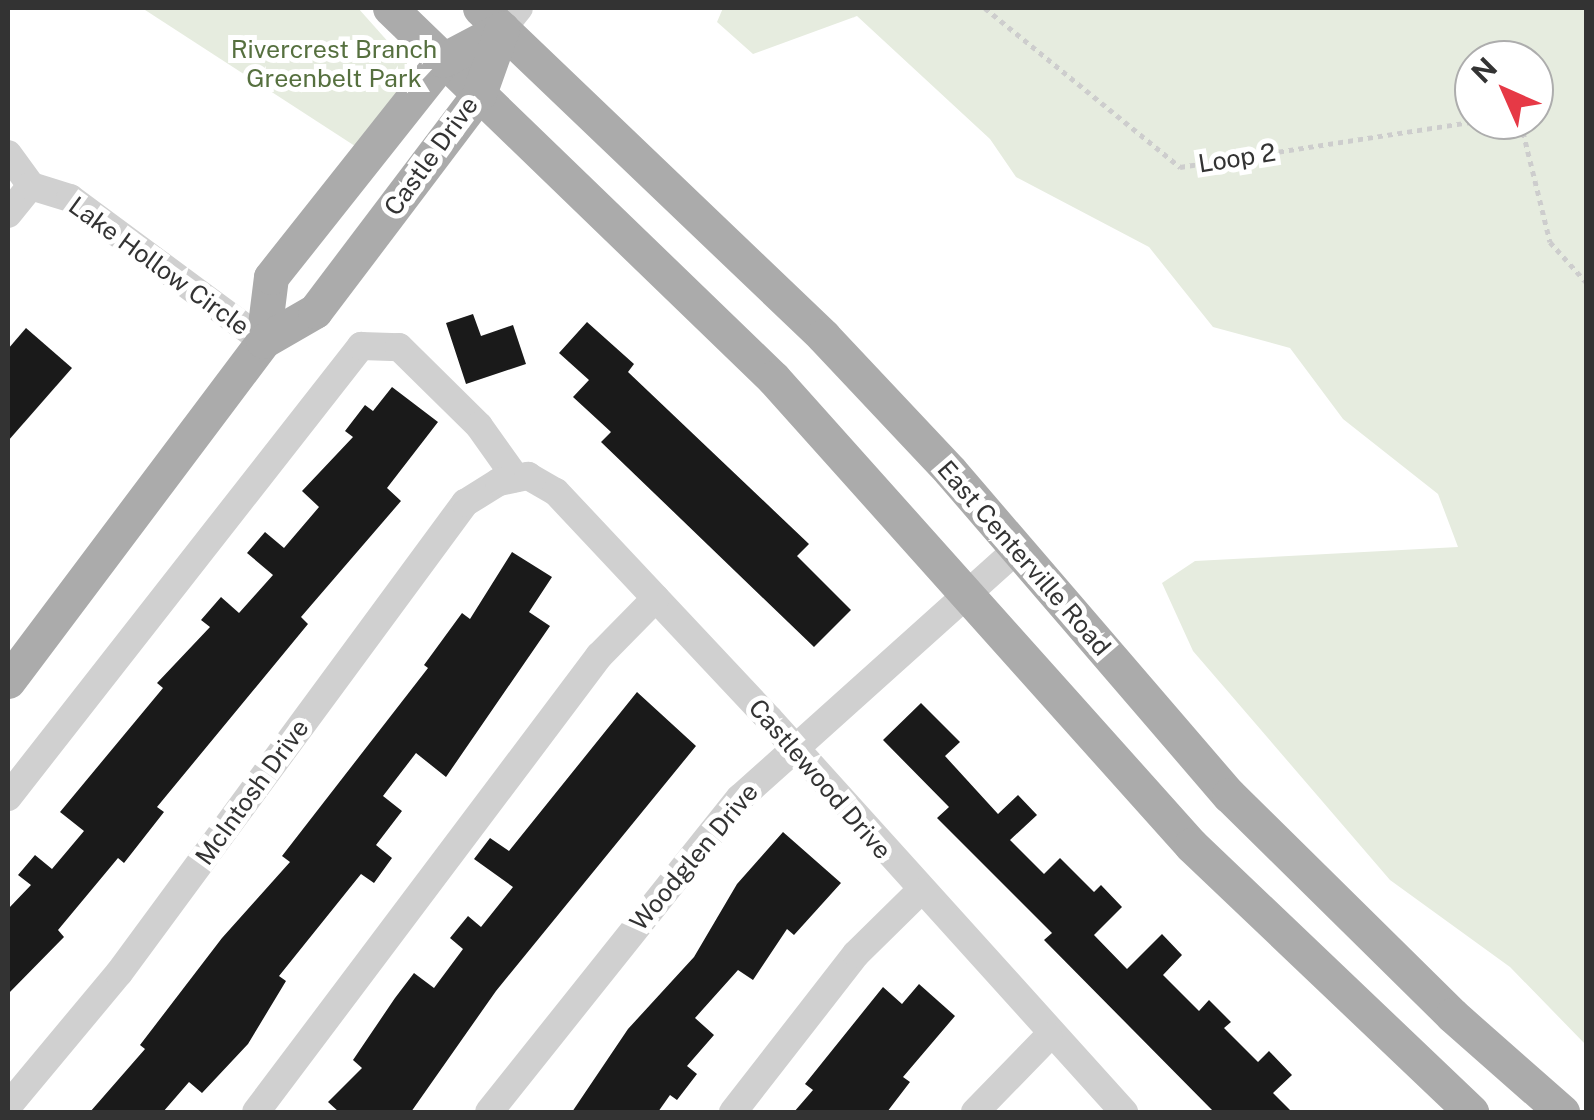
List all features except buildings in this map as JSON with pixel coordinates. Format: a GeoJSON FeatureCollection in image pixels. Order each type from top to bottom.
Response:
{"type":"FeatureCollection","features":[{"type":"Feature","properties":{"kind":"main road"},"geometry":{"type":"LineString","coordinates":[[390,8],[773,378],[968,590],[1191,844],[1471,1112]]}},
{"type":"Feature","properties":{"kind":"main road","name":"Castle Drive"},"geometry":{"type":"LineString","coordinates":[[263,341],[271,277],[443,60],[501,15]]}},
{"type":"Feature","properties":{"kind":"main road","name":"Castle Drive"},"geometry":{"type":"LineString","coordinates":[[8,681],[263,341],[315,311],[479,94],[501,15]]}},
{"type":"Feature","properties":{"kind":"main road","name":"East Centerville Road"},"geometry":{"type":"LineString","coordinates":[[501,15],[823,336],[1230,795],[1404,968],[1562,1112]]}},
{"type":"Feature","properties":{"kind":"street"},"geometry":{"type":"LineString","coordinates":[[8,154],[31,186],[8,214]]}},
{"type":"Feature","properties":{"kind":"street","name":"Lake Hollow Circle"},"geometry":{"type":"LineString","coordinates":[[31,186],[70,198],[263,341]]}},
{"type":"Feature","properties":{"kind":"street"},"geometry":{"type":"LineString","coordinates":[[8,797],[361,346],[399,346],[479,426],[507,480]]}},
{"type":"Feature","properties":{"kind":"street","name":"Castlewood Drive"},"geometry":{"type":"LineString","coordinates":[[507,480],[528,476],[556,492],[794,747],[1049,1036],[1124,1112]]}},
{"type":"Feature","properties":{"kind":"street","name":"McIntosh Drive"},"geometry":{"type":"LineString","coordinates":[[8,1106],[119,973],[465,503],[507,480]]}},
{"type":"Feature","properties":{"kind":"street","name":"Woodglen Drive"},"geometry":{"type":"LineString","coordinates":[[489,1112],[696,847],[794,747],[1016,550]]}},
{"type":"Feature","properties":{"kind":"street"},"geometry":{"type":"LineString","coordinates":[[256,1112],[599,656],[656,598]]}},
{"type":"Feature","properties":{"kind":"street"},"geometry":{"type":"LineString","coordinates":[[733,1112],[856,954],[919,892]]}},
{"type":"Feature","properties":{"kind":"street"},"geometry":{"type":"LineString","coordinates":[[975,1112],[1049,1036]]}},
{"type":"Feature","properties":{"kind":"path","name":"Loop 2"},"geometry":{"type":"LineString","coordinates":[[985,8],[1180,167],[1454,125]]}},
{"type":"Feature","properties":{"kind":"path"},"geometry":{"type":"LineString","coordinates":[[1525,140],[1550,242],[1586,282]]}},
{"type":"Feature","properties":{"kind":"green space","name":"Rivercrest Branch Greenbelt Park"},"geometry":{"type":"Polygon","coordinates":[[[142,8],[358,8],[407,63],[405,84],[358,148],[142,8]]]}},
{"type":"Feature","properties":{"kind":"green space"},"geometry":{"type":"Polygon","coordinates":[[[723,8],[1586,8],[1586,1045],[1510,967],[1390,880],[1193,651],[1162,583],[1195,561],[1458,547],[1438,494],[1343,419],[1290,348],[1213,327],[1149,247],[1016,177],[990,139],[857,16],[753,54],[717,22],[723,8]]]}}]}
